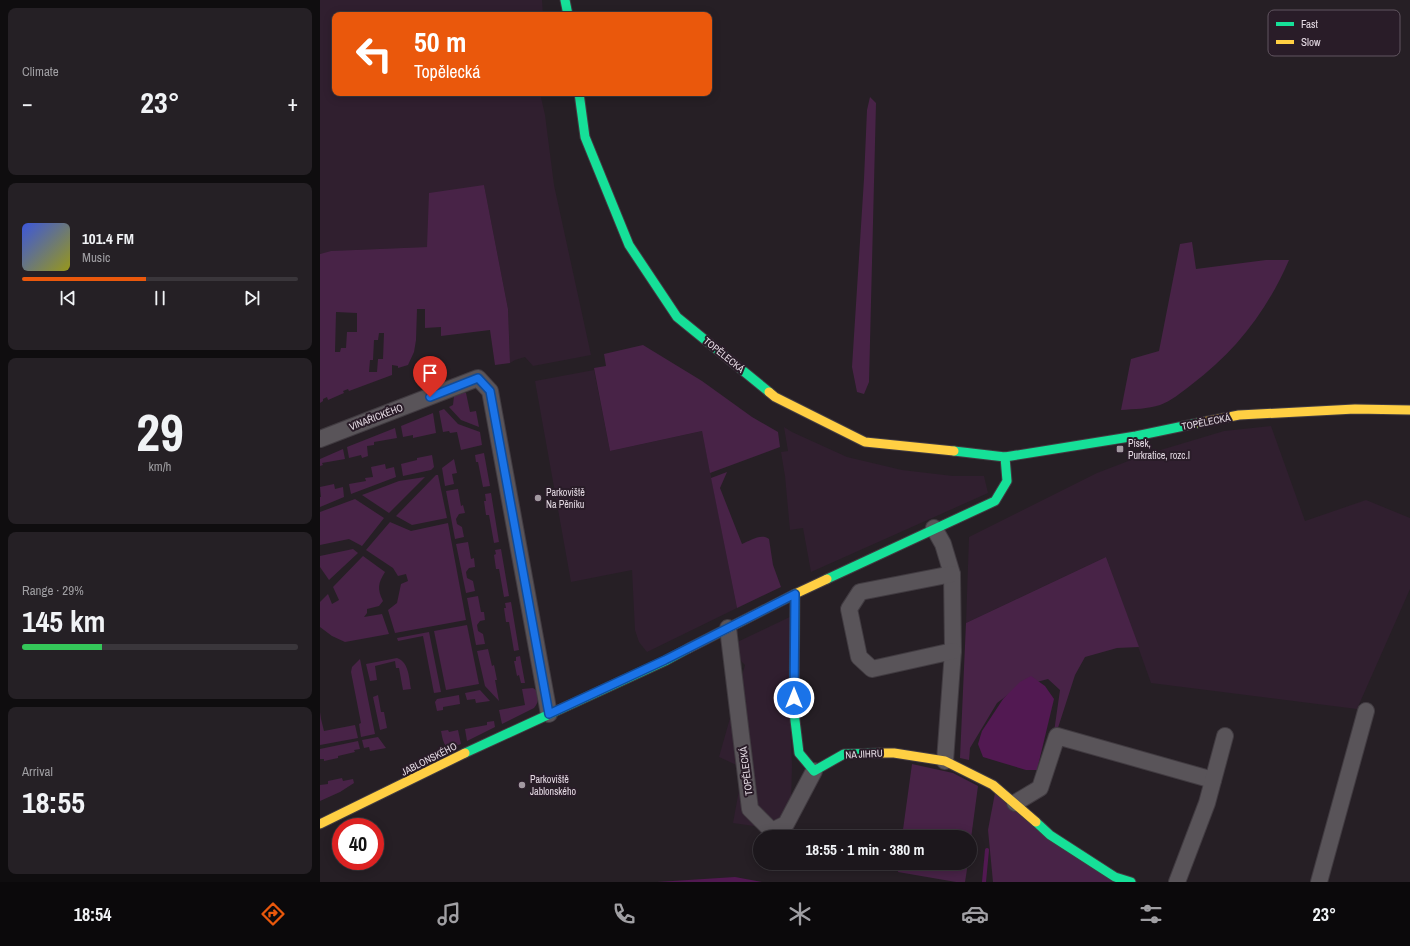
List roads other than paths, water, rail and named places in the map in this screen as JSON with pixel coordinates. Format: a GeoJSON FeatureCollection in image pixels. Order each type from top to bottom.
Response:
{"type":"FeatureCollection","features":[{"type":"Feature","properties":{"kind":"street"},"geometry":{"type":"LineString","coordinates":[[565,0],[567,12]]}},
{"type":"Feature","properties":{"kind":"street","name":"TOPĚLECKÁ"},"geometry":{"type":"LineString","coordinates":[[579,96],[585,137],[629,245],[677,317],[775,397],[865,442],[1005,457],[1136,436],[1239,415],[1355,409],[1410,410]]}},
{"type":"Feature","properties":{"kind":"street","name":"VINAŘICKÉHO"},"geometry":{"type":"LineString","coordinates":[[320,439],[478,378],[490,391],[549,714]]}},
{"type":"Feature","properties":{"kind":"street"},"geometry":{"type":"LineString","coordinates":[[549,714],[665,660],[795,594],[934,528],[995,501],[1007,481],[1005,457]]}},
{"type":"Feature","properties":{"kind":"street"},"geometry":{"type":"LineString","coordinates":[[934,528],[943,544],[952,574],[953,651],[945,761]]}},
{"type":"Feature","properties":{"kind":"street"},"geometry":{"type":"LineString","coordinates":[[952,574],[860,592],[849,609],[859,657],[872,669],[953,651]]}},
{"type":"Feature","properties":{"kind":"street"},"geometry":{"type":"LineString","coordinates":[[795,594],[794,712],[799,753],[814,771]]}},
{"type":"Feature","properties":{"kind":"street","name":"TOPĚLECKÁ"},"geometry":{"type":"LineString","coordinates":[[728,628],[750,809],[772,830],[786,824],[814,771]]}},
{"type":"Feature","properties":{"kind":"street"},"geometry":{"type":"LineString","coordinates":[[1319,882],[1366,711]]}},
{"type":"Feature","properties":{"kind":"street","name":"JABLONSKÉHO"},"geometry":{"type":"LineString","coordinates":[[320,824],[549,714]]}},
{"type":"Feature","properties":{"kind":"street"},"geometry":{"type":"LineString","coordinates":[[1015,803],[1040,788],[1057,736],[1213,780]]}},
{"type":"Feature","properties":{"kind":"street"},"geometry":{"type":"LineString","coordinates":[[1177,882],[1207,803],[1225,736]]}},
{"type":"Feature","properties":{"kind":"street","name":"NA JIHRU"},"geometry":{"type":"LineString","coordinates":[[814,771],[844,754],[894,753],[945,761],[993,784],[1050,835],[1115,878],[1131,882]]}},
{"type":"Feature","properties":{"kind":"waterway"},"geometry":{"type":"LineString","coordinates":[[984,882],[987,850]]}},
{"type":"Feature","properties":{"kind":"place","name":"Písek, Purkratice, rozc.I"},"geometry":{"type":"Point","coordinates":[1120,449]}},
{"type":"Feature","properties":{"kind":"place","name":"Parkoviště Na Pěníku"},"geometry":{"type":"Point","coordinates":[538,498]}},
{"type":"Feature","properties":{"kind":"place","name":"Parkoviště Jablonského"},"geometry":{"type":"Point","coordinates":[522,785]}}]}
